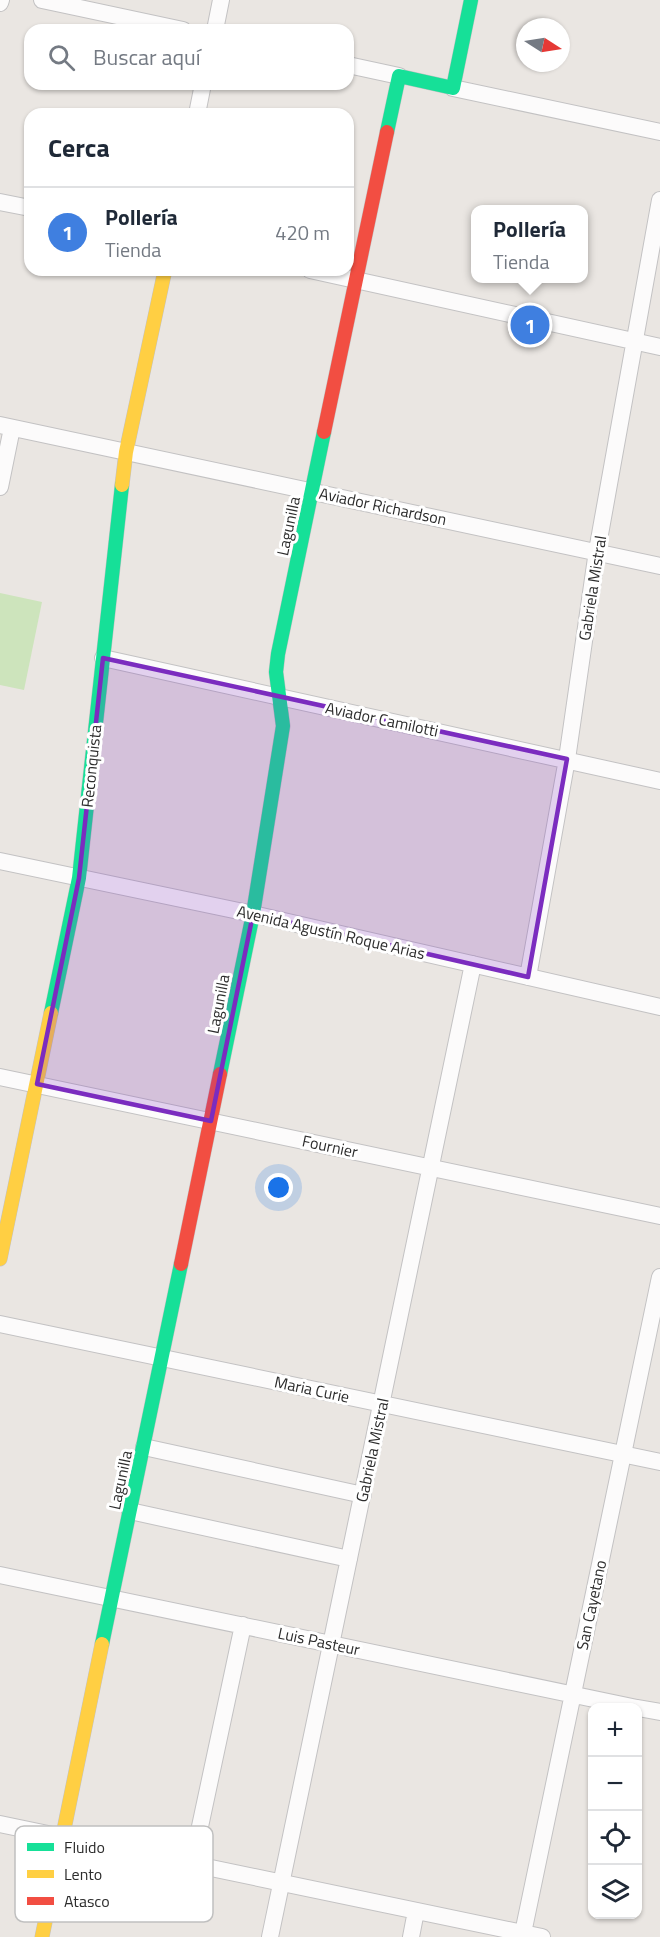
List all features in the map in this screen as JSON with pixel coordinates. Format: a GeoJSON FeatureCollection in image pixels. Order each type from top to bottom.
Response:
{"type":"FeatureCollection","features":[{"type":"Feature","properties":{"kind":"main road"},"geometry":{"type":"LineString","coordinates":[[399,76],[453,88],[471,0]]}},
{"type":"Feature","properties":{"kind":"main road","name":"Lagunilla"},"geometry":{"type":"LineString","coordinates":[[65,1826],[253,914],[283,726],[276,672],[278,654],[399,76]]}},
{"type":"Feature","properties":{"kind":"main road","name":"Reconquista"},"geometry":{"type":"LineString","coordinates":[[0,1259],[79,878],[126,452],[164,276]]}},
{"type":"Feature","properties":{"kind":"main road","name":"Lagunilla"},"geometry":{"type":"LineString","coordinates":[[42,1937],[45,1922]]}},
{"type":"Feature","properties":{"kind":"street"},"geometry":{"type":"LineString","coordinates":[[42,0],[155,24]]}},
{"type":"Feature","properties":{"kind":"street"},"geometry":{"type":"LineString","coordinates":[[216,24],[221,0]]}},
{"type":"Feature","properties":{"kind":"street"},"geometry":{"type":"LineString","coordinates":[[354,66],[399,76]]}},
{"type":"Feature","properties":{"kind":"street"},"geometry":{"type":"LineString","coordinates":[[453,88],[660,132]]}},
{"type":"Feature","properties":{"kind":"street"},"geometry":{"type":"LineString","coordinates":[[198,108],[202,90]]}},
{"type":"Feature","properties":{"kind":"street","name":"Gabriela Mistral"},"geometry":{"type":"LineString","coordinates":[[528,977],[567,759],[597,551],[660,200]]}},
{"type":"Feature","properties":{"kind":"street"},"geometry":{"type":"LineString","coordinates":[[0,202],[24,207]]}},
{"type":"Feature","properties":{"kind":"street"},"geometry":{"type":"LineString","coordinates":[[338,276],[660,347]]}},
{"type":"Feature","properties":{"kind":"street"},"geometry":{"type":"LineString","coordinates":[[0,487],[6,426]]}},
{"type":"Feature","properties":{"kind":"street","name":"Aviador Richardson"},"geometry":{"type":"LineString","coordinates":[[6,426],[660,566]]}},
{"type":"Feature","properties":{"kind":"street","name":"Aviador Camilotti"},"geometry":{"type":"LineString","coordinates":[[103,658],[660,781]]}},
{"type":"Feature","properties":{"kind":"street","name":"Avenida Agustín Roque Arias"},"geometry":{"type":"LineString","coordinates":[[0,861],[253,914],[660,1007]]}},
{"type":"Feature","properties":{"kind":"street","name":"Gabriela Mistral"},"geometry":{"type":"LineString","coordinates":[[270,1937],[473,964]]}},
{"type":"Feature","properties":{"kind":"street","name":"Fournier"},"geometry":{"type":"LineString","coordinates":[[0,1077],[660,1216]]}},
{"type":"Feature","properties":{"kind":"street","name":"San Cayetano"},"geometry":{"type":"LineString","coordinates":[[523,1933],[660,1277]]}},
{"type":"Feature","properties":{"kind":"street","name":"Maria Curie"},"geometry":{"type":"LineString","coordinates":[[0,1324],[660,1462]]}},
{"type":"Feature","properties":{"kind":"street"},"geometry":{"type":"LineString","coordinates":[[144,1447],[363,1495]]}},
{"type":"Feature","properties":{"kind":"street"},"geometry":{"type":"LineString","coordinates":[[130,1511],[350,1559]]}},
{"type":"Feature","properties":{"kind":"street","name":"Luis Pasteur"},"geometry":{"type":"LineString","coordinates":[[0,1575],[614,1703]]}},
{"type":"Feature","properties":{"kind":"street"},"geometry":{"type":"LineString","coordinates":[[200,1826],[243,1625]]}},
{"type":"Feature","properties":{"kind":"street","name":"Luis Pasteur"},"geometry":{"type":"LineString","coordinates":[[642,1709],[660,1712]]}},
{"type":"Feature","properties":{"kind":"street"},"geometry":{"type":"LineString","coordinates":[[0,1824],[15,1827]]}},
{"type":"Feature","properties":{"kind":"street"},"geometry":{"type":"LineString","coordinates":[[213,1868],[542,1937]]}},
{"type":"Feature","properties":{"kind":"street"},"geometry":{"type":"LineString","coordinates":[[411,1937],[416,1911]]}},
{"type":"Feature","properties":{"kind":"highlighted area"},"geometry":{"type":"Polygon","coordinates":[[[103,658],[567,759],[528,977],[253,914],[211,1121],[37,1084],[79,878],[103,658]]]}},
{"type":"Feature","properties":{"kind":"green space"},"geometry":{"type":"Polygon","coordinates":[[[0,593],[42,602],[24,690],[0,685],[0,593]]]}},
{"type":"Feature","properties":{"kind":"traffic: fast"},"geometry":{"type":"LineString","coordinates":[[387,132],[399,76],[453,88],[471,0]]}},
{"type":"Feature","properties":{"kind":"traffic: fast"},"geometry":{"type":"LineString","coordinates":[[220,1074],[253,914],[283,726],[276,672],[278,654],[324,432]]}},
{"type":"Feature","properties":{"kind":"traffic: fast"},"geometry":{"type":"LineString","coordinates":[[51,1013],[79,878],[122,485]]}},
{"type":"Feature","properties":{"kind":"traffic: fast"},"geometry":{"type":"LineString","coordinates":[[102,1644],[181,1264]]}},
{"type":"Feature","properties":{"kind":"traffic: slow"},"geometry":{"type":"LineString","coordinates":[[122,485],[126,452],[164,276]]}},
{"type":"Feature","properties":{"kind":"traffic: slow"},"geometry":{"type":"LineString","coordinates":[[0,1259],[51,1013]]}},
{"type":"Feature","properties":{"kind":"traffic: slow"},"geometry":{"type":"LineString","coordinates":[[65,1826],[102,1644]]}},
{"type":"Feature","properties":{"kind":"traffic: slow"},"geometry":{"type":"LineString","coordinates":[[42,1937],[45,1922]]}},
{"type":"Feature","properties":{"kind":"traffic: jam"},"geometry":{"type":"LineString","coordinates":[[324,432],[387,132]]}},
{"type":"Feature","properties":{"kind":"traffic: jam"},"geometry":{"type":"LineString","coordinates":[[181,1264],[220,1074]]}},
{"type":"Feature","properties":{"kind":"place","name":"Pollería"},"geometry":{"type":"Point","coordinates":[530,325]}}]}
